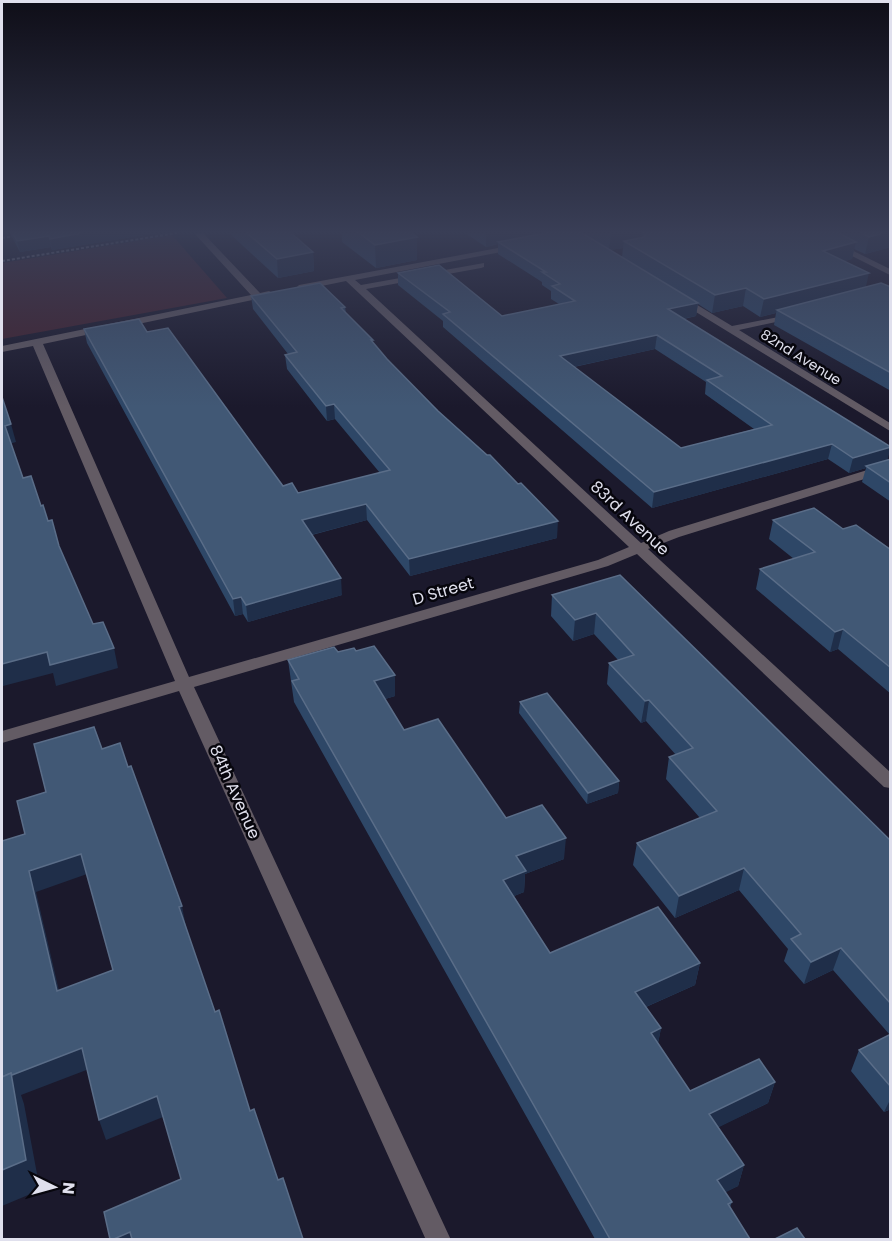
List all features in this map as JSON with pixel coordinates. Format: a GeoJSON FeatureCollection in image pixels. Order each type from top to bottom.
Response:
{"type":"FeatureCollection","features":[{"type":"Feature","properties":{"kind":"street"},"geometry":{"type":"LineString","coordinates":[[252,291],[257,296]]}},
{"type":"Feature","properties":{"kind":"street","name":"83rd Avenue"},"geometry":{"type":"LineString","coordinates":[[361,291],[891,782]]}},
{"type":"Feature","properties":{"kind":"street"},"geometry":{"type":"LineString","coordinates":[[2,349],[276,292]]}},
{"type":"Feature","properties":{"kind":"street","name":"82nd Avenue"},"geometry":{"type":"LineString","coordinates":[[670,292],[891,428]]}},
{"type":"Feature","properties":{"kind":"street"},"geometry":{"type":"LineString","coordinates":[[730,329],[802,313]]}},
{"type":"Feature","properties":{"kind":"street","name":"84th Avenue"},"geometry":{"type":"LineString","coordinates":[[37,342],[184,684],[439,1239]]}},
{"type":"Feature","properties":{"kind":"street","name":"D Street"},"geometry":{"type":"LineString","coordinates":[[2,737],[603,563],[674,534],[891,467]]}},
{"type":"Feature","properties":{"kind":"shaded area"},"geometry":{"type":"Polygon","coordinates":[[[2,291],[221,291],[227,298],[2,339],[2,291]]]}},
{"type":"Feature","properties":{"kind":"building"},"geometry":{"type":"Polygon","coordinates":[[[278,291],[328,291],[345,307],[341,308],[373,340],[371,340],[387,359],[438,411],[487,455],[490,455],[518,484],[521,483],[558,521],[409,559],[366,504],[302,520],[341,578],[246,605],[241,597],[233,599],[84,329],[139,319],[147,332],[168,328],[283,486],[292,483],[298,493],[390,470],[334,404],[326,406],[285,355],[297,352],[251,296],[278,291]]]}},
{"type":"Feature","properties":{"kind":"building"},"geometry":{"type":"Polygon","coordinates":[[[422,291],[471,291],[502,316],[575,301],[560,291],[678,291],[698,303],[668,309],[891,447],[853,458],[832,444],[654,492],[443,314],[450,312],[422,291]],[[657,335],[560,356],[681,448],[772,425],[707,380],[722,376],[657,335]]]}},
{"type":"Feature","properties":{"kind":"building"},"geometry":{"type":"Polygon","coordinates":[[[708,291],[733,291],[715,295],[708,291]]]}},
{"type":"Feature","properties":{"kind":"building"},"geometry":{"type":"Polygon","coordinates":[[[751,291],[797,291],[764,299],[751,291]]]}},
{"type":"Feature","properties":{"kind":"building"},"geometry":{"type":"Polygon","coordinates":[[[851,291],[891,291],[891,373],[777,310],[851,291]]]}},
{"type":"Feature","properties":{"kind":"building"},"geometry":{"type":"Polygon","coordinates":[[[2,397],[11,424],[5,426],[23,478],[31,476],[48,521],[52,520],[59,546],[93,624],[103,622],[114,648],[50,665],[47,652],[2,664],[2,397]]]}},
{"type":"Feature","properties":{"kind":"building"},"geometry":{"type":"Polygon","coordinates":[[[891,459],[891,483],[866,466],[891,459]]]}},
{"type":"Feature","properties":{"kind":"building"},"geometry":{"type":"Polygon","coordinates":[[[814,508],[843,529],[856,525],[891,550],[891,668],[843,629],[835,632],[760,569],[815,552],[773,520],[814,508]]]}},
{"type":"Feature","properties":{"kind":"building"},"geometry":{"type":"Polygon","coordinates":[[[620,575],[891,841],[891,1004],[841,948],[811,962],[791,939],[801,934],[744,868],[679,896],[637,843],[717,811],[669,757],[693,748],[649,700],[645,701],[609,663],[634,655],[596,613],[575,620],[552,595],[620,575]]]}},
{"type":"Feature","properties":{"kind":"building"},"geometry":{"type":"Polygon","coordinates":[[[374,646],[395,675],[374,681],[404,730],[438,719],[506,818],[542,805],[566,838],[516,856],[526,871],[503,880],[550,953],[658,907],[700,963],[635,992],[661,1028],[651,1033],[690,1091],[759,1059],[775,1082],[709,1114],[744,1165],[717,1180],[732,1202],[728,1204],[750,1239],[610,1239],[292,681],[299,679],[288,660],[334,647],[338,652],[354,648],[356,651],[374,646]]]}},
{"type":"Feature","properties":{"kind":"building"},"geometry":{"type":"Polygon","coordinates":[[[547,693],[619,781],[588,793],[520,702],[547,693]]]}},
{"type":"Feature","properties":{"kind":"building"},"geometry":{"type":"Polygon","coordinates":[[[94,727],[102,749],[120,743],[128,767],[131,766],[182,906],[179,907],[215,1012],[219,1010],[250,1111],[254,1109],[278,1180],[283,1178],[303,1239],[132,1239],[130,1232],[110,1239],[104,1212],[181,1179],[157,1096],[99,1120],[82,1048],[2,1077],[2,841],[25,834],[17,801],[46,792],[34,744],[94,727]],[[81,854],[29,871],[57,991],[113,970],[81,854]]]}},
{"type":"Feature","properties":{"kind":"building"},"geometry":{"type":"Polygon","coordinates":[[[891,1034],[891,1087],[859,1050],[891,1034]]]}},
{"type":"Feature","properties":{"kind":"building"},"geometry":{"type":"Polygon","coordinates":[[[11,1073],[26,1160],[2,1170],[2,1077],[11,1073]]]}},
{"type":"Feature","properties":{"kind":"building"},"geometry":{"type":"Polygon","coordinates":[[[797,1228],[805,1239],[775,1239],[797,1228]]]}}]}
